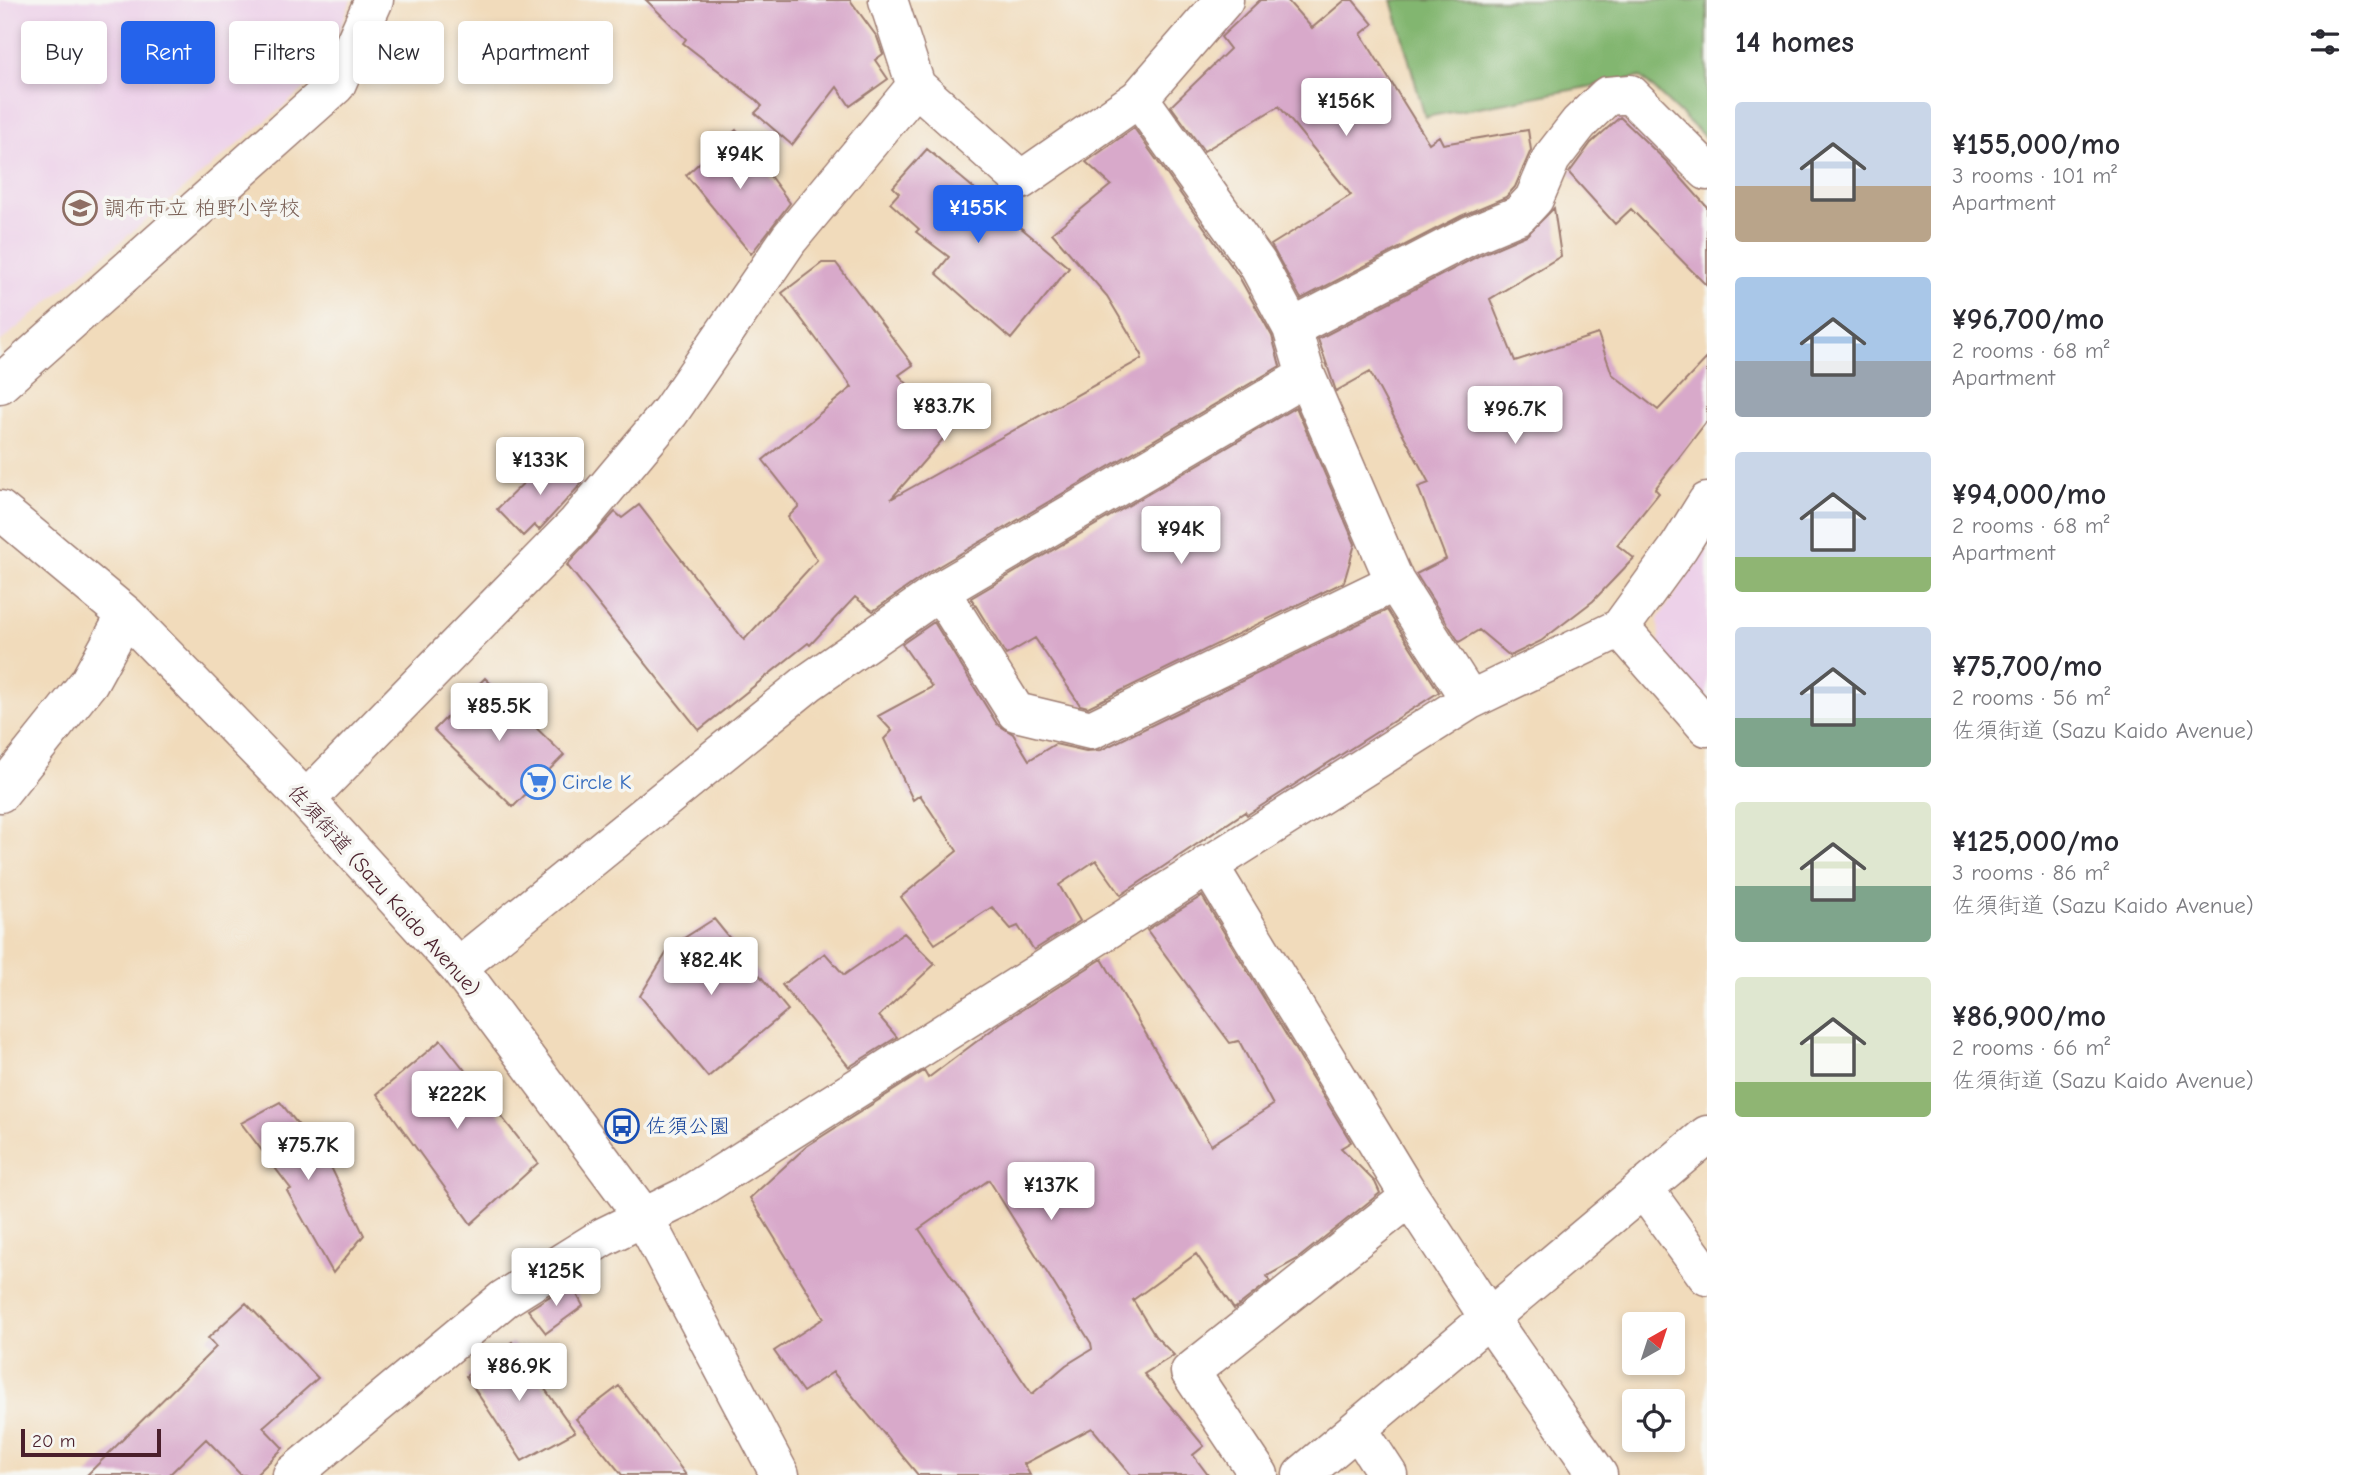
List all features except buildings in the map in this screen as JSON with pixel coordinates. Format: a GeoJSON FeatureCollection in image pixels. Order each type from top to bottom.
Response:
{"type":"FeatureCollection","features":[{"type":"Feature","properties":{"kind":"street"},"geometry":{"type":"LineString","coordinates":[[0,384],[336,85],[374,0]]}},
{"type":"Feature","properties":{"kind":"street"},"geometry":{"type":"LineString","coordinates":[[888,0],[916,86],[1021,180],[1139,98],[1224,0]]}},
{"type":"Feature","properties":{"kind":"street"},"geometry":{"type":"LineString","coordinates":[[306,800],[577,523],[670,412],[789,239],[916,86]]}},
{"type":"Feature","properties":{"kind":"street"},"geometry":{"type":"LineString","coordinates":[[1292,328],[1471,235],[1520,215],[1534,199],[1551,159],[1579,122],[1606,96],[1630,94],[1707,171]]}},
{"type":"Feature","properties":{"kind":"street"},"geometry":{"type":"LineString","coordinates":[[1139,98],[1257,263],[1292,328],[1306,376],[1395,582],[1470,700]]}},
{"type":"Feature","properties":{"kind":"street"},"geometry":{"type":"LineString","coordinates":[[458,967],[808,683],[940,591],[1306,376]]}},
{"type":"Feature","properties":{"kind":"street"},"geometry":{"type":"LineString","coordinates":[[292,1475],[504,1299],[643,1216],[685,1197],[1470,700],[1620,628],[1679,547],[1707,502]]}},
{"type":"Feature","properties":{"kind":"street","name":"佐須街道 (Sazu Kaido Avenue)"},"geometry":{"type":"LineString","coordinates":[[0,510],[126,615],[306,800],[458,967],[643,1216],[780,1475]]}},
{"type":"Feature","properties":{"kind":"street"},"geometry":{"type":"LineString","coordinates":[[940,591],[1016,712],[1091,730],[1395,582]]}},
{"type":"Feature","properties":{"kind":"street"},"geometry":{"type":"LineString","coordinates":[[0,793],[89,682],[126,615]]}},
{"type":"Feature","properties":{"kind":"street"},"geometry":{"type":"LineString","coordinates":[[1620,628],[1707,727]]}},
{"type":"Feature","properties":{"kind":"street"},"geometry":{"type":"LineString","coordinates":[[1208,864],[1410,1197],[1489,1318],[1598,1475]]}},
{"type":"Feature","properties":{"kind":"street"},"geometry":{"type":"LineString","coordinates":[[1302,1475],[1707,1135]]}},
{"type":"Feature","properties":{"kind":"street"},"geometry":{"type":"LineString","coordinates":[[1643,1188],[1707,1276]]}},
{"type":"Feature","properties":{"kind":"street"},"geometry":{"type":"LineString","coordinates":[[1259,1475],[1190,1372],[1410,1197]]}},
{"type":"Feature","properties":{"kind":"street"},"geometry":{"type":"LineString","coordinates":[[1358,1429],[1388,1475]]}},
{"type":"Feature","properties":{"kind":"shaded area","name":"調布市立 柏野小学校"},"geometry":{"type":"Polygon","coordinates":[[[0,0],[351,0],[339,31],[339,21],[229,21],[229,84],[310,84],[0,342],[0,0]]]}},
{"type":"Feature","properties":{"kind":"shaded area"},"geometry":{"type":"Polygon","coordinates":[[[1707,548],[1707,699],[1660,650],[1658,619],[1707,548]]]}},
{"type":"Feature","properties":{"kind":"green space"},"geometry":{"type":"Polygon","coordinates":[[[1392,0],[1707,0],[1707,139],[1641,77],[1425,117],[1392,0]]]}},
{"type":"Feature","properties":{"kind":"place","name":"調布市立 柏野小学校"},"geometry":{"type":"Point","coordinates":[80,208]}},
{"type":"Feature","properties":{"kind":"place","name":"Circle K"},"geometry":{"type":"Point","coordinates":[538,782]}},
{"type":"Feature","properties":{"kind":"place","name":"佐須公園"},"geometry":{"type":"Point","coordinates":[622,1126]}}]}
